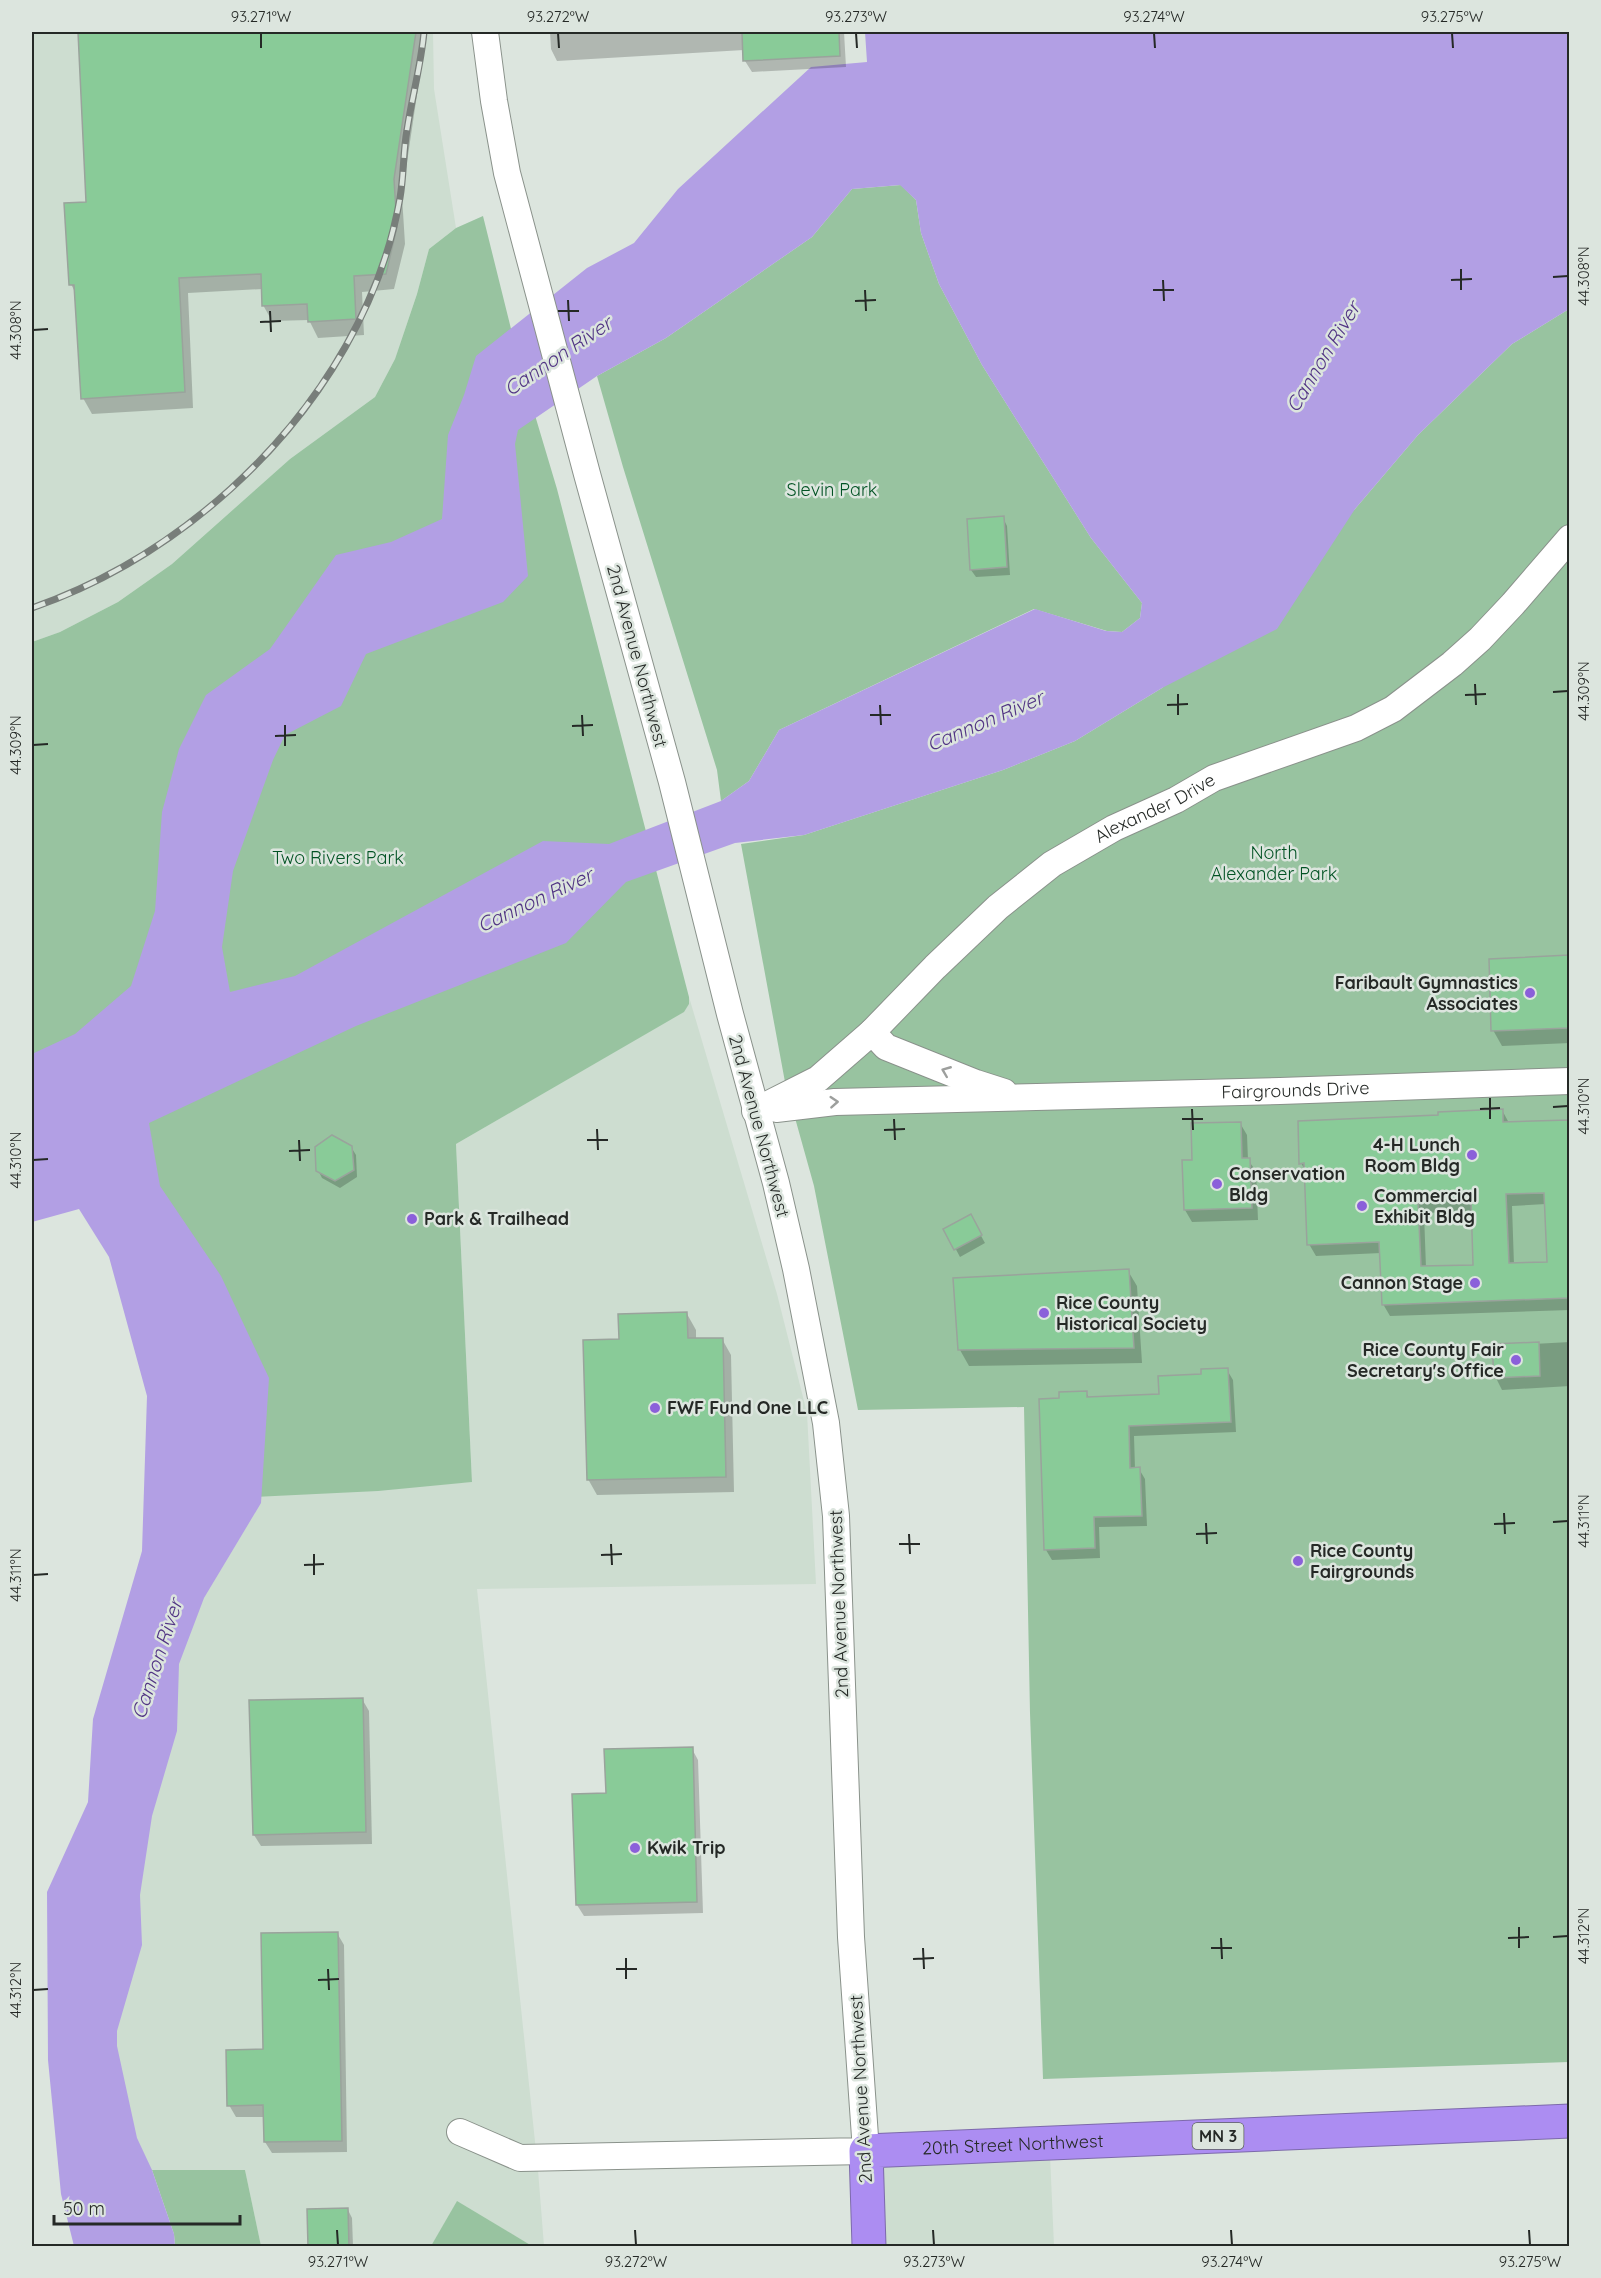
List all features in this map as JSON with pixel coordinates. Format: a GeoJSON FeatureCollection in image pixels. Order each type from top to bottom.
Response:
{"type":"FeatureCollection","features":[{"type":"Feature","properties":{"kind":"highway","name":"20th Street Northwest"},"geometry":{"type":"LineString","coordinates":[[866,2151],[1569,2121]]}},
{"type":"Feature","properties":{"kind":"highway","name":"2nd Avenue Northwest"},"geometry":{"type":"LineString","coordinates":[[866,2151],[869,2247]]}},
{"type":"Feature","properties":{"kind":"street","name":"2nd Avenue Northwest"},"geometry":{"type":"LineString","coordinates":[[485,32],[507,173],[672,782],[707,926],[776,1183],[796,1269],[826,1423],[832,1469],[840,1614],[851,1936],[866,2151]]}},
{"type":"Feature","properties":{"kind":"street","name":"Alexander Drive"},"geometry":{"type":"LineString","coordinates":[[755,1111],[818,1079],[872,1032],[998,907],[1052,864],[1114,828],[1155,810],[1214,778],[1348,731],[1393,709],[1452,664],[1480,639],[1514,604],[1569,538]]}},
{"type":"Feature","properties":{"kind":"street","name":"Fairgrounds Drive"},"geometry":{"type":"LineString","coordinates":[[872,1032],[886,1047],[976,1083],[1021,1098]]}},
{"type":"Feature","properties":{"kind":"street","name":"Fairgrounds Drive"},"geometry":{"type":"LineString","coordinates":[[755,1111],[834,1102],[1569,1082]]}},
{"type":"Feature","properties":{"kind":"street","name":"20th Street Northwest"},"geometry":{"type":"LineString","coordinates":[[460,2132],[520,2158],[866,2151]]}},
{"type":"Feature","properties":{"kind":"shaded area"},"geometry":{"type":"Polygon","coordinates":[[[32,32],[433,32],[434,89],[456,228],[429,249],[417,294],[395,359],[375,397],[290,459],[172,564],[118,602],[60,632],[32,642],[32,32]]]}},
{"type":"Feature","properties":{"kind":"shaded area"},"geometry":{"type":"Polygon","coordinates":[[[689,997],[777,1294],[807,1413],[816,1584],[477,1589],[544,2246],[532,2246],[457,2202],[431,2246],[261,2246],[245,2170],[119,2170],[104,1956],[214,1499],[472,1482],[456,1144],[683,1012],[689,1004],[689,997]]]}},
{"type":"Feature","properties":{"kind":"shaded area"},"geometry":{"type":"Polygon","coordinates":[[[1050,2155],[1054,2246],[857,2246],[855,2168],[1050,2155]]]}},
{"type":"Feature","properties":{"kind":"green space","name":"Slevin Park"},"geometry":{"type":"Polygon","coordinates":[[[901,185],[916,200],[921,233],[939,284],[982,365],[1091,538],[1142,603],[1140,618],[1122,632],[1107,631],[1034,609],[779,730],[749,781],[721,801],[717,770],[597,376],[666,338],[812,237],[852,189],[901,185]]]}},
{"type":"Feature","properties":{"kind":"green space","name":"Two Rivers Park"},"geometry":{"type":"Polygon","coordinates":[[[483,216],[520,365],[557,489],[689,1004],[684,1012],[456,1144],[472,1482],[378,1491],[214,1499],[175,1292],[32,1154],[32,642],[60,632],[118,602],[172,564],[290,459],[375,397],[395,359],[417,294],[429,249],[456,228],[483,216]]]}},
{"type":"Feature","properties":{"kind":"green space","name":"Rice County Fairgrounds"},"geometry":{"type":"Polygon","coordinates":[[[1569,309],[1569,2062],[1043,2079],[1030,1713],[1024,1407],[858,1410],[814,1186],[785,1082],[741,844],[804,835],[1003,770],[1075,741],[1162,688],[1355,509],[1418,435],[1512,344],[1569,309]]]}},
{"type":"Feature","properties":{"kind":"green space"},"geometry":{"type":"Polygon","coordinates":[[[152,2170],[245,2170],[261,2246],[175,2246],[174,2234],[152,2170]]]}},
{"type":"Feature","properties":{"kind":"green space"},"geometry":{"type":"Polygon","coordinates":[[[457,2201],[532,2246],[431,2246],[457,2201]]]}},
{"type":"Feature","properties":{"kind":"water","name":"Cannon River"},"geometry":{"type":"Polygon","coordinates":[[[865,32],[1569,32],[1569,309],[1512,344],[1418,435],[1355,509],[1277,629],[1162,688],[1075,741],[1003,770],[804,835],[735,843],[626,882],[566,943],[356,1026],[149,1123],[160,1186],[221,1276],[269,1378],[261,1503],[204,1598],[179,1664],[177,1731],[152,1816],[140,1895],[142,1945],[117,2031],[117,2046],[137,2138],[152,2170],[174,2234],[175,2246],[74,2246],[61,2194],[48,2060],[47,1892],[88,1802],[93,1719],[142,1551],[147,1396],[109,1257],[79,1209],[32,1222],[32,1054],[75,1034],[131,986],[155,911],[162,812],[179,749],[206,695],[270,649],[336,555],[391,542],[442,519],[448,435],[476,356],[587,268],[634,243],[678,189],[811,67],[867,62],[865,32]],[[900,185],[852,189],[812,237],[666,338],[597,376],[518,430],[515,444],[528,576],[503,602],[366,654],[341,706],[285,735],[273,760],[233,871],[222,947],[230,992],[295,976],[543,841],[609,844],[721,801],[749,781],[779,730],[1035,609],[1106,631],[1122,632],[1140,618],[1142,603],[1091,538],[982,365],[939,284],[921,233],[916,200],[900,185]]]}},
{"type":"Feature","properties":{"kind":"building"},"geometry":{"type":"Polygon","coordinates":[[[78,32],[416,32],[394,179],[397,227],[386,274],[354,276],[356,319],[308,322],[307,304],[262,306],[261,274],[179,278],[185,392],[81,399],[74,285],[69,285],[64,203],[86,202],[78,32]]]}},
{"type":"Feature","properties":{"kind":"building"},"geometry":{"type":"Polygon","coordinates":[[[742,32],[839,32],[840,56],[743,61],[742,32]]]}},
{"type":"Feature","properties":{"kind":"building"},"geometry":{"type":"Polygon","coordinates":[[[1004,516],[1007,567],[970,570],[967,519],[1004,516]]]}},
{"type":"Feature","properties":{"kind":"building","name":"Faribault Gymnastics Associates"},"geometry":{"type":"Polygon","coordinates":[[[1569,955],[1569,1028],[1491,1031],[1489,959],[1569,955]]]}},
{"type":"Feature","properties":{"kind":"building"},"geometry":{"type":"Polygon","coordinates":[[[1503,1109],[1503,1122],[1569,1120],[1569,1298],[1382,1305],[1379,1242],[1307,1245],[1304,1163],[1299,1164],[1298,1121],[1438,1115],[1438,1112],[1503,1109]],[[1544,1193],[1506,1194],[1509,1263],[1547,1262],[1544,1193]],[[1471,1200],[1418,1202],[1421,1266],[1473,1265],[1471,1200]]]}},
{"type":"Feature","properties":{"kind":"building","name":"Conservation Bldg"},"geometry":{"type":"Polygon","coordinates":[[[1241,1122],[1242,1158],[1250,1158],[1252,1208],[1184,1210],[1182,1160],[1192,1160],[1191,1123],[1241,1122]]]}},
{"type":"Feature","properties":{"kind":"building"},"geometry":{"type":"Polygon","coordinates":[[[332,1135],[352,1146],[354,1170],[335,1181],[316,1171],[315,1147],[332,1135]]]}},
{"type":"Feature","properties":{"kind":"building"},"geometry":{"type":"Polygon","coordinates":[[[971,1214],[982,1235],[954,1250],[943,1229],[971,1214]]]}},
{"type":"Feature","properties":{"kind":"building","name":"Rice County Historical Society"},"geometry":{"type":"Polygon","coordinates":[[[1129,1269],[1134,1348],[958,1350],[953,1278],[1129,1269]]]}},
{"type":"Feature","properties":{"kind":"building","name":"FWF Fund One LLC"},"geometry":{"type":"Polygon","coordinates":[[[687,1312],[688,1338],[723,1338],[726,1477],[587,1480],[583,1340],[619,1339],[618,1314],[687,1312]]]}},
{"type":"Feature","properties":{"kind":"building","name":"Rice County Fair Secretary's Office"},"geometry":{"type":"Polygon","coordinates":[[[1539,1342],[1540,1376],[1494,1378],[1492,1344],[1539,1342]]]}},
{"type":"Feature","properties":{"kind":"building"},"geometry":{"type":"Polygon","coordinates":[[[1228,1368],[1231,1422],[1129,1426],[1130,1468],[1140,1467],[1142,1516],[1094,1517],[1095,1548],[1044,1550],[1039,1399],[1059,1398],[1059,1392],[1087,1391],[1087,1397],[1159,1394],[1158,1376],[1201,1374],[1201,1369],[1228,1368]]]}},
{"type":"Feature","properties":{"kind":"building"},"geometry":{"type":"Polygon","coordinates":[[[363,1698],[366,1832],[253,1835],[249,1700],[363,1698]]]}},
{"type":"Feature","properties":{"kind":"building","name":"Kwik Trip"},"geometry":{"type":"Polygon","coordinates":[[[693,1747],[697,1902],[576,1905],[572,1794],[606,1793],[604,1749],[693,1747]]]}},
{"type":"Feature","properties":{"kind":"building"},"geometry":{"type":"Polygon","coordinates":[[[338,1932],[342,2141],[264,2142],[263,2105],[227,2106],[226,2050],[263,2049],[261,1933],[338,1932]]]}},
{"type":"Feature","properties":{"kind":"building"},"geometry":{"type":"Polygon","coordinates":[[[348,2208],[349,2247],[308,2247],[307,2209],[348,2208]]]}},
{"type":"Feature","properties":{"kind":"railway"},"geometry":{"type":"LineString","coordinates":[[32,608],[85,586],[137,558],[185,526],[231,489],[272,447],[309,402],[341,354],[368,302],[387,250],[400,198],[406,138],[424,32]]}},
{"type":"Feature","properties":{"kind":"place","name":"Faribault Gymnastics Associates"},"geometry":{"type":"Point","coordinates":[1530,993]}},
{"type":"Feature","properties":{"kind":"place","name":"4-H Lunch Room Bldg"},"geometry":{"type":"Point","coordinates":[1472,1155]}},
{"type":"Feature","properties":{"kind":"place","name":"Conservation Bldg"},"geometry":{"type":"Point","coordinates":[1217,1184]}},
{"type":"Feature","properties":{"kind":"place","name":"Commercial Exhibit Bldg"},"geometry":{"type":"Point","coordinates":[1362,1206]}},
{"type":"Feature","properties":{"kind":"place","name":"Park & Trailhead"},"geometry":{"type":"Point","coordinates":[412,1219]}},
{"type":"Feature","properties":{"kind":"place","name":"Cannon Stage"},"geometry":{"type":"Point","coordinates":[1475,1283]}},
{"type":"Feature","properties":{"kind":"place","name":"Rice County Historical Society"},"geometry":{"type":"Point","coordinates":[1044,1313]}},
{"type":"Feature","properties":{"kind":"place","name":"Rice County Fair Secretary's Office"},"geometry":{"type":"Point","coordinates":[1516,1360]}},
{"type":"Feature","properties":{"kind":"place","name":"FWF Fund One LLC"},"geometry":{"type":"Point","coordinates":[655,1408]}},
{"type":"Feature","properties":{"kind":"place","name":"Rice County Fairgrounds"},"geometry":{"type":"Point","coordinates":[1298,1561]}},
{"type":"Feature","properties":{"kind":"place","name":"Kwik Trip"},"geometry":{"type":"Point","coordinates":[635,1848]}},
{"type":"Feature","properties":{"kind":"park label","name":"North Alexander Park"},"geometry":{"type":"Point","coordinates":[1274,863]}}]}
